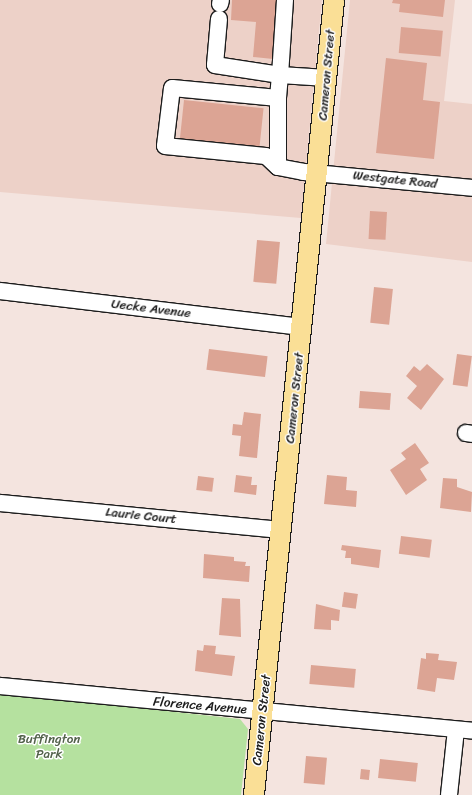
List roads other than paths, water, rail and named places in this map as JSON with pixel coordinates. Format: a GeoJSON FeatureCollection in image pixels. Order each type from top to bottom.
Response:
{"type":"FeatureCollection","features":[{"type":"Feature","properties":{"kind":"main road","name":"Cameron Street"},"geometry":{"type":"LineString","coordinates":[[254,795],[318,172],[334,0]]}},
{"type":"Feature","properties":{"kind":"street"},"geometry":{"type":"LineString","coordinates":[[278,167],[278,98],[285,0]]}},
{"type":"Feature","properties":{"kind":"street"},"geometry":{"type":"LineString","coordinates":[[220,7],[215,65],[280,75],[327,78]]}},
{"type":"Feature","properties":{"kind":"street"},"geometry":{"type":"LineString","coordinates":[[278,98],[172,88],[166,146],[266,156],[278,167]]}},
{"type":"Feature","properties":{"kind":"street","name":"Westgate Road"},"geometry":{"type":"LineString","coordinates":[[278,167],[472,188]]}},
{"type":"Feature","properties":{"kind":"street","name":"Uecke Avenue"},"geometry":{"type":"LineString","coordinates":[[0,291],[302,327]]}},
{"type":"Feature","properties":{"kind":"street","name":"Laurie Court"},"geometry":{"type":"LineString","coordinates":[[0,503],[281,530]]}},
{"type":"Feature","properties":{"kind":"street","name":"Florence Avenue"},"geometry":{"type":"LineString","coordinates":[[0,686],[464,730]]}},
{"type":"Feature","properties":{"kind":"street"},"geometry":{"type":"LineString","coordinates":[[449,795],[464,730]]}},
{"type":"Feature","properties":{"kind":"park label","name":"Buffington Park"},"geometry":{"type":"Point","coordinates":[49,748]}}]}
